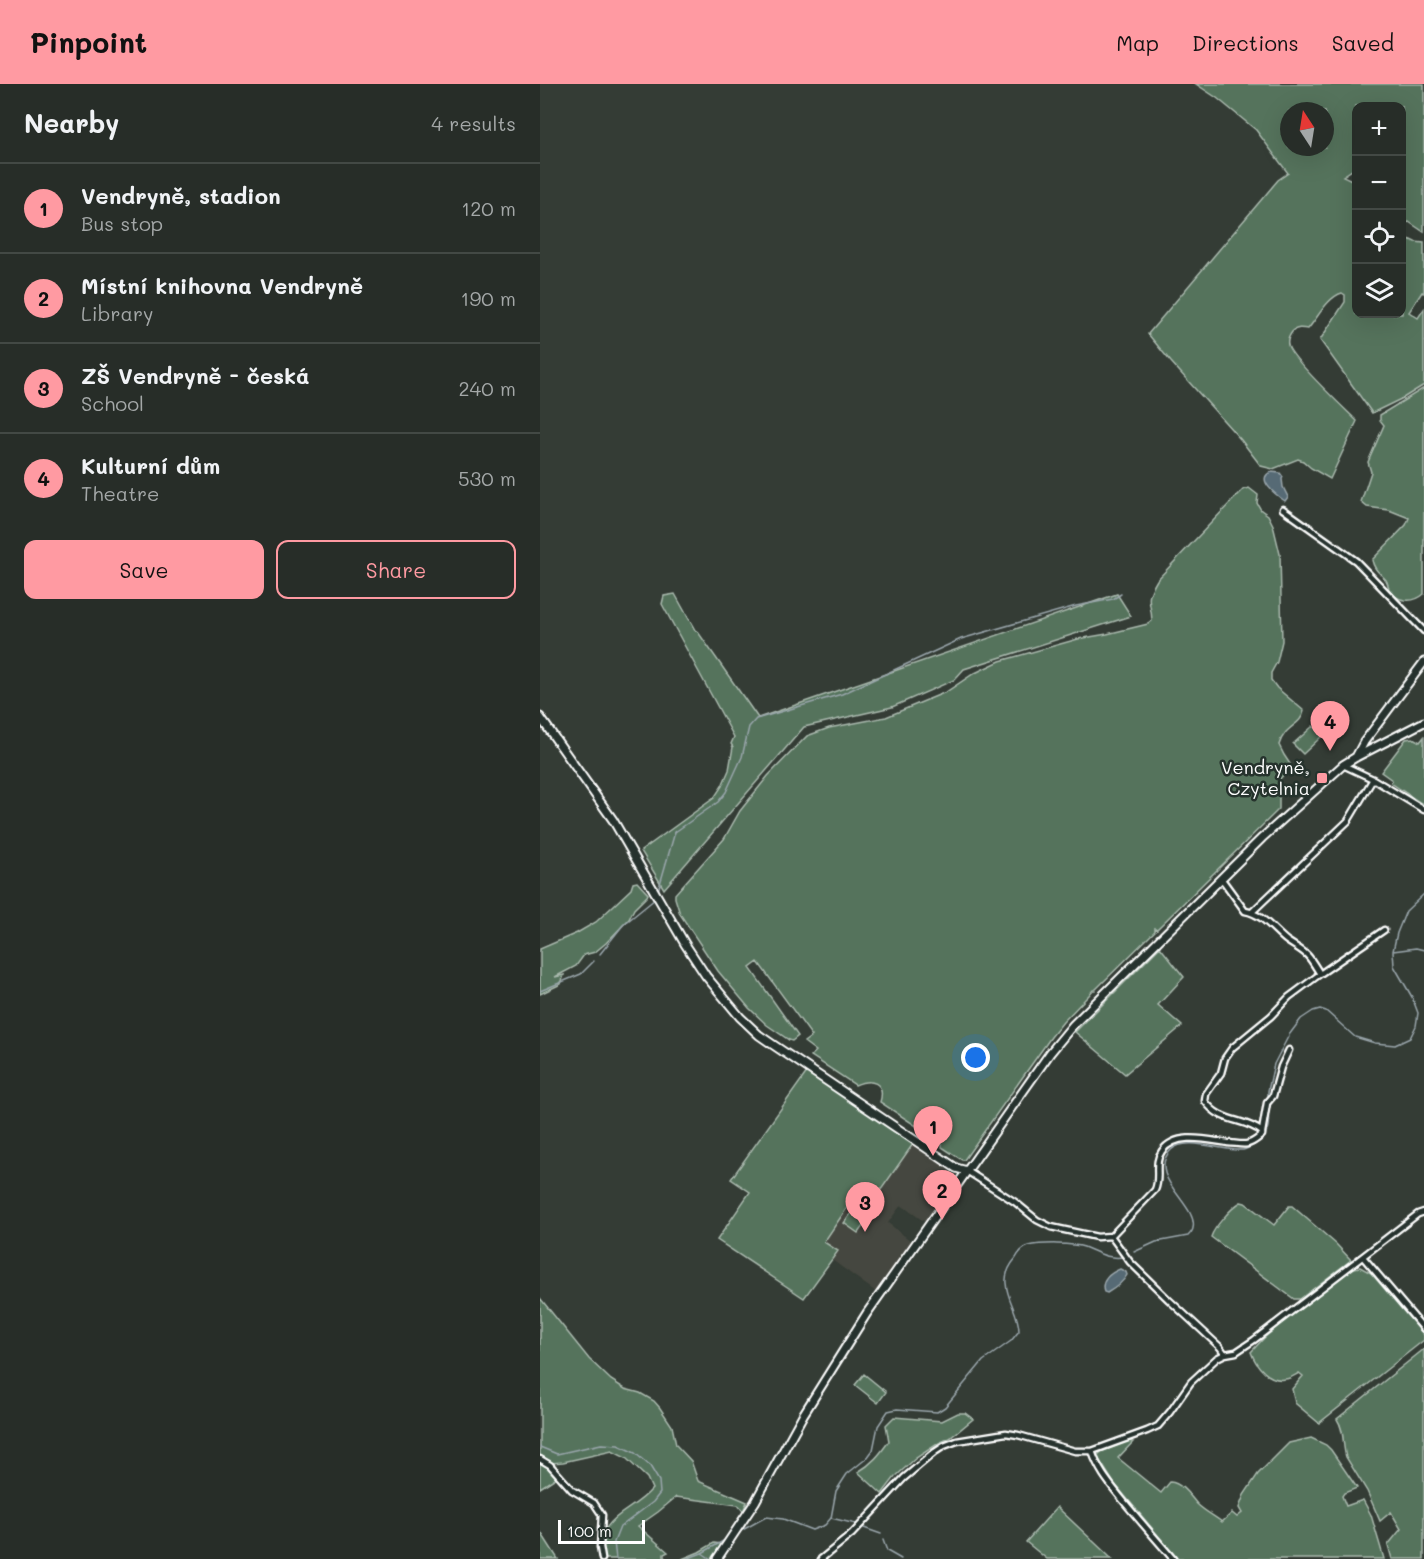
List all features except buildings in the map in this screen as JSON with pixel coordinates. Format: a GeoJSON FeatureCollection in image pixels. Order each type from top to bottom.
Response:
{"type":"FeatureCollection","features":[{"type":"Feature","properties":{"kind":"street"},"geometry":{"type":"LineString","coordinates":[[1284,509],[1356,561],[1424,631]]}},
{"type":"Feature","properties":{"kind":"street"},"geometry":{"type":"LineString","coordinates":[[1356,757],[1364,742],[1424,662]]}},
{"type":"Feature","properties":{"kind":"street"},"geometry":{"type":"LineString","coordinates":[[540,717],[613,820],[706,976],[740,1017],[759,1035],[826,1081],[956,1168],[967,1171],[1037,1220],[1052,1227],[1096,1237],[1111,1236],[1155,1190],[1158,1184],[1157,1162],[1161,1152],[1170,1143],[1188,1138],[1243,1145],[1255,1141],[1262,1135],[1267,1103],[1273,1096],[1281,1066],[1289,1050]]}},
{"type":"Feature","properties":{"kind":"street"},"geometry":{"type":"LineString","coordinates":[[718,1559],[867,1313],[1050,1053],[1074,1025],[1221,878],[1302,801],[1343,765],[1424,722]]}},
{"type":"Feature","properties":{"kind":"street"},"geometry":{"type":"LineString","coordinates":[[1343,765],[1373,778],[1424,810]]}},
{"type":"Feature","properties":{"kind":"street"},"geometry":{"type":"LineString","coordinates":[[1252,912],[1348,821],[1373,778]]}},
{"type":"Feature","properties":{"kind":"street"},"geometry":{"type":"LineString","coordinates":[[1221,878],[1245,911],[1252,912],[1287,941],[1301,949],[1320,974]]}},
{"type":"Feature","properties":{"kind":"street"},"geometry":{"type":"LineString","coordinates":[[1262,1132],[1257,1128],[1222,1116],[1205,1101],[1206,1094],[1221,1073],[1225,1058],[1232,1048],[1271,1016],[1289,997],[1384,930]]}},
{"type":"Feature","properties":{"kind":"street"},"geometry":{"type":"LineString","coordinates":[[821,1559],[852,1534],[904,1478],[944,1446],[957,1441],[1006,1433],[1018,1434],[1075,1451],[1092,1451],[1158,1426],[1191,1382],[1217,1358],[1236,1352],[1254,1340],[1418,1214],[1424,1212]]}},
{"type":"Feature","properties":{"kind":"street"},"geometry":{"type":"LineString","coordinates":[[1111,1236],[1130,1262],[1225,1354]]}},
{"type":"Feature","properties":{"kind":"street"},"geometry":{"type":"LineString","coordinates":[[1363,1257],[1424,1329]]}},
{"type":"Feature","properties":{"kind":"street"},"geometry":{"type":"LineString","coordinates":[[1092,1451],[1101,1473],[1173,1559]]}},
{"type":"Feature","properties":{"kind":"street"},"geometry":{"type":"LineString","coordinates":[[540,1459],[550,1465],[572,1490],[594,1503],[602,1515],[600,1547],[602,1559]]}},
{"type":"Feature","properties":{"kind":"shaded area"},"geometry":{"type":"Polygon","coordinates":[[[913,1144],[951,1172],[953,1182],[925,1222],[901,1205],[888,1223],[911,1241],[876,1292],[832,1260],[837,1251],[824,1242],[861,1187],[876,1197],[913,1144]]]}},
{"type":"Feature","properties":{"kind":"green space"},"geometry":{"type":"Polygon","coordinates":[[[1196,84],[1424,84],[1424,232],[1409,222],[1406,223],[1406,102],[1352,102],[1352,170],[1343,176],[1352,180],[1352,318],[1406,318],[1406,238],[1424,243],[1424,293],[1422,292],[1409,312],[1418,318],[1424,309],[1424,385],[1372,413],[1320,340],[1345,302],[1345,295],[1342,293],[1328,303],[1308,329],[1295,329],[1288,340],[1291,352],[1298,361],[1357,421],[1330,479],[1298,459],[1273,469],[1261,466],[1148,334],[1278,180],[1288,173],[1256,130],[1196,84]]]}},
{"type":"Feature","properties":{"kind":"green space"},"geometry":{"type":"Polygon","coordinates":[[[1424,388],[1424,594],[1415,599],[1406,600],[1392,594],[1386,580],[1376,569],[1372,560],[1406,525],[1409,518],[1389,510],[1367,507],[1361,502],[1371,472],[1368,462],[1384,425],[1380,420],[1380,415],[1424,388]]]}},
{"type":"Feature","properties":{"kind":"green space"},"geometry":{"type":"Polygon","coordinates":[[[1249,488],[1258,495],[1257,503],[1268,515],[1273,525],[1280,554],[1282,641],[1277,662],[1271,673],[1271,680],[1304,711],[1300,720],[1285,734],[1279,745],[1290,764],[1279,780],[1279,809],[1157,929],[1155,928],[1155,931],[1063,1022],[962,1160],[942,1147],[942,1143],[880,1102],[881,1090],[876,1083],[866,1082],[855,1085],[811,1056],[816,1051],[804,1042],[812,1036],[758,962],[750,968],[798,1036],[792,1041],[789,1040],[767,1025],[749,1008],[718,971],[680,914],[675,894],[724,839],[740,811],[768,776],[807,736],[829,728],[886,717],[946,692],[973,674],[1000,661],[1078,639],[1148,624],[1152,621],[1149,597],[1157,580],[1243,490],[1249,488]]]}},
{"type":"Feature","properties":{"kind":"green space"},"geometry":{"type":"Polygon","coordinates":[[[675,594],[695,630],[758,718],[1117,594],[1131,616],[964,669],[954,680],[892,707],[804,727],[664,889],[641,851],[714,798],[729,770],[733,747],[731,744],[734,737],[662,604],[664,596],[675,594]]]}},
{"type":"Feature","properties":{"kind":"green space"},"geometry":{"type":"Polygon","coordinates":[[[1313,726],[1322,736],[1303,754],[1293,744],[1313,726]]]}},
{"type":"Feature","properties":{"kind":"green space"},"geometry":{"type":"Polygon","coordinates":[[[1424,737],[1424,805],[1391,783],[1392,780],[1381,772],[1406,739],[1413,738],[1420,742],[1424,737]]]}},
{"type":"Feature","properties":{"kind":"green space"},"geometry":{"type":"Polygon","coordinates":[[[637,882],[648,894],[634,909],[629,919],[595,952],[584,955],[576,966],[555,977],[564,975],[561,984],[540,994],[540,949],[596,922],[631,889],[633,883],[637,882]]]}},
{"type":"Feature","properties":{"kind":"green space"},"geometry":{"type":"Polygon","coordinates":[[[1160,947],[1184,977],[1158,1005],[1182,1026],[1125,1074],[1075,1032],[1160,947]]]}},
{"type":"Feature","properties":{"kind":"green space"},"geometry":{"type":"Polygon","coordinates":[[[807,1072],[913,1144],[876,1197],[861,1187],[824,1242],[838,1251],[804,1298],[717,1240],[750,1192],[731,1179],[807,1072]]]}},
{"type":"Feature","properties":{"kind":"green space"},"geometry":{"type":"Polygon","coordinates":[[[865,1195],[878,1205],[858,1233],[844,1223],[865,1195]]]}},
{"type":"Feature","properties":{"kind":"green space"},"geometry":{"type":"Polygon","coordinates":[[[1241,1202],[1274,1225],[1289,1206],[1292,1206],[1351,1260],[1300,1299],[1294,1299],[1211,1237],[1224,1218],[1241,1202]]]}},
{"type":"Feature","properties":{"kind":"green space"},"geometry":{"type":"Polygon","coordinates":[[[1360,1267],[1371,1273],[1424,1335],[1424,1340],[1319,1423],[1295,1403],[1292,1389],[1303,1376],[1299,1373],[1287,1379],[1274,1378],[1256,1363],[1251,1352],[1264,1338],[1315,1295],[1354,1268],[1360,1267]]]}},
{"type":"Feature","properties":{"kind":"green space"},"geometry":{"type":"Polygon","coordinates":[[[540,1298],[589,1359],[611,1380],[625,1389],[640,1393],[654,1401],[672,1426],[676,1445],[691,1461],[698,1481],[747,1502],[743,1511],[738,1505],[676,1497],[638,1526],[668,1552],[664,1554],[667,1559],[604,1559],[602,1544],[609,1524],[652,1489],[647,1478],[626,1458],[612,1451],[551,1463],[540,1457],[540,1298]]]}},
{"type":"Feature","properties":{"kind":"green space"},"geometry":{"type":"Polygon","coordinates":[[[1424,1349],[1424,1559],[1392,1559],[1388,1545],[1401,1529],[1391,1512],[1380,1521],[1367,1491],[1346,1457],[1341,1428],[1337,1419],[1424,1349]]]}},
{"type":"Feature","properties":{"kind":"green space"},"geometry":{"type":"Polygon","coordinates":[[[864,1374],[886,1392],[878,1403],[855,1385],[864,1374]]]}},
{"type":"Feature","properties":{"kind":"green space"},"geometry":{"type":"Polygon","coordinates":[[[958,1413],[965,1413],[973,1419],[950,1438],[916,1458],[895,1477],[882,1494],[858,1472],[875,1458],[889,1441],[886,1425],[894,1417],[942,1421],[958,1413]]]}},
{"type":"Feature","properties":{"kind":"green space"},"geometry":{"type":"Polygon","coordinates":[[[1311,1438],[1331,1450],[1357,1488],[1342,1496],[1346,1506],[1363,1500],[1371,1515],[1384,1559],[1178,1559],[1114,1483],[1098,1458],[1101,1452],[1128,1441],[1133,1442],[1118,1458],[1161,1493],[1170,1482],[1178,1485],[1200,1507],[1222,1522],[1232,1513],[1237,1517],[1242,1513],[1239,1508],[1244,1495],[1258,1474],[1289,1443],[1311,1438]]]}},
{"type":"Feature","properties":{"kind":"green space"},"geometry":{"type":"Polygon","coordinates":[[[540,1461],[557,1477],[540,1488],[540,1461]]]}},
{"type":"Feature","properties":{"kind":"green space"},"geometry":{"type":"Polygon","coordinates":[[[1057,1507],[1112,1559],[1047,1559],[1026,1542],[1057,1507]]]}},
{"type":"Feature","properties":{"kind":"green space"},"geometry":{"type":"Polygon","coordinates":[[[540,1531],[558,1559],[540,1559],[540,1531]]]}},
{"type":"Feature","properties":{"kind":"green space"},"geometry":{"type":"Polygon","coordinates":[[[714,1543],[722,1544],[711,1559],[682,1559],[699,1552],[714,1543]]]}},
{"type":"Feature","properties":{"kind":"water"},"geometry":{"type":"Polygon","coordinates":[[[1271,472],[1280,473],[1283,477],[1283,487],[1288,497],[1285,501],[1266,483],[1265,479],[1271,472]]]}},
{"type":"Feature","properties":{"kind":"water"},"geometry":{"type":"Polygon","coordinates":[[[1120,1269],[1126,1272],[1125,1278],[1107,1293],[1104,1292],[1103,1284],[1107,1278],[1120,1269]]]}},
{"type":"Feature","properties":{"kind":"waterway"},"geometry":{"type":"LineString","coordinates":[[658,891],[675,832],[718,802],[726,792],[742,757],[749,727],[756,719],[842,694],[961,639],[1076,606],[1113,599],[1121,594]]}},
{"type":"Feature","properties":{"kind":"waterway"},"geometry":{"type":"LineString","coordinates":[[1268,1099],[1274,1064],[1289,1035],[1301,1019],[1313,1011],[1320,1009],[1326,1011],[1355,1037],[1375,1043],[1395,1045],[1410,1038],[1416,1026],[1418,1013],[1412,997],[1394,966],[1393,951],[1406,911],[1424,894]]}},
{"type":"Feature","properties":{"kind":"waterway"},"geometry":{"type":"LineString","coordinates":[[600,954],[623,925],[655,899]]}},
{"type":"Feature","properties":{"kind":"waterway"},"geometry":{"type":"LineString","coordinates":[[1393,951],[1416,948],[1424,950]]}},
{"type":"Feature","properties":{"kind":"waterway"},"geometry":{"type":"LineString","coordinates":[[540,991],[581,974],[594,961]]}},
{"type":"Feature","properties":{"kind":"waterway"},"geometry":{"type":"LineString","coordinates":[[1134,1252],[1156,1242],[1188,1236],[1193,1228],[1193,1219],[1164,1170],[1165,1160],[1171,1150],[1186,1144],[1235,1150],[1248,1148],[1265,1135],[1268,1124],[1268,1107]]}},
{"type":"Feature","properties":{"kind":"waterway"},"geometry":{"type":"LineString","coordinates":[[737,1533],[766,1517],[783,1519],[812,1530],[825,1525],[831,1518],[836,1491],[847,1474],[867,1458],[873,1450],[878,1426],[888,1411],[897,1409],[937,1412],[945,1407],[983,1361],[1011,1341],[1019,1331],[1008,1295],[1006,1279],[1010,1266],[1023,1249],[1034,1245],[1065,1244],[1084,1247],[1107,1256],[1124,1257]]}},
{"type":"Feature","properties":{"kind":"waterway"},"geometry":{"type":"LineString","coordinates":[[540,1447],[557,1454],[601,1444],[618,1445],[635,1453],[650,1466],[659,1481],[660,1493],[653,1502],[620,1527],[614,1542],[616,1559]]}},
{"type":"Feature","properties":{"kind":"waterway"},"geometry":{"type":"LineString","coordinates":[[831,1518],[856,1524]]}},
{"type":"Feature","properties":{"kind":"waterway"},"geometry":{"type":"LineString","coordinates":[[864,1528],[881,1534]]}},
{"type":"Feature","properties":{"kind":"waterway"},"geometry":{"type":"LineString","coordinates":[[686,1559],[725,1540]]}},
{"type":"Feature","properties":{"kind":"waterway"},"geometry":{"type":"LineString","coordinates":[[883,1540],[887,1551],[901,1559]]}},
{"type":"Feature","properties":{"kind":"waterway"},"geometry":{"type":"LineString","coordinates":[[702,1553],[711,1559]]}},
{"type":"Feature","properties":{"kind":"place","name":"Kulturní dům"},"geometry":{"type":"Point","coordinates":[1330,751]}},
{"type":"Feature","properties":{"kind":"place","name":"Vendryně, Czytelnia"},"geometry":{"type":"Point","coordinates":[1322,778]}},
{"type":"Feature","properties":{"kind":"place","name":"Vendryně, stadion"},"geometry":{"type":"Point","coordinates":[933,1156]}},
{"type":"Feature","properties":{"kind":"place","name":"Místní knihovna Vendryně"},"geometry":{"type":"Point","coordinates":[942,1220]}},
{"type":"Feature","properties":{"kind":"place","name":"ZŠ Vendryně - česká"},"geometry":{"type":"Point","coordinates":[865,1232]}}]}
